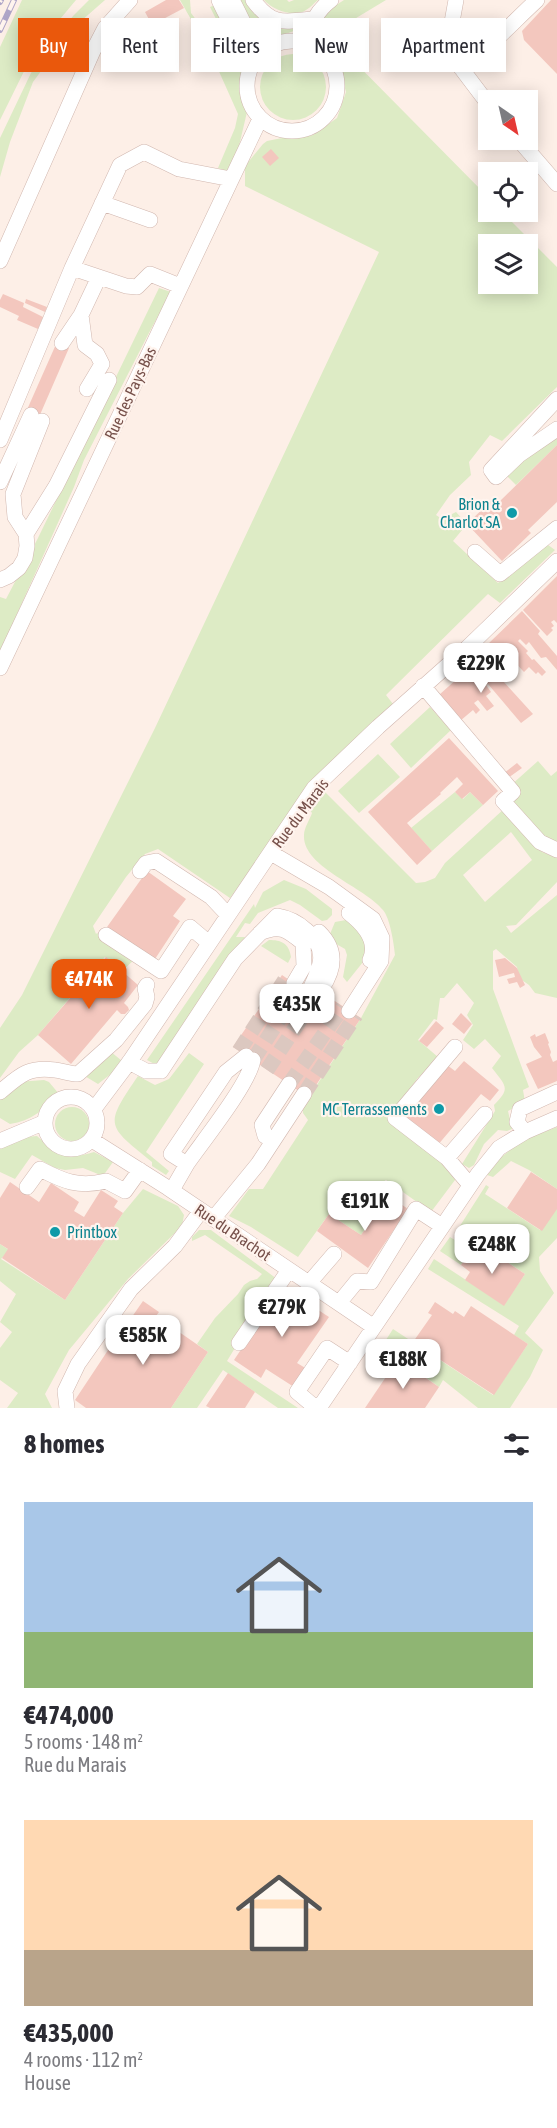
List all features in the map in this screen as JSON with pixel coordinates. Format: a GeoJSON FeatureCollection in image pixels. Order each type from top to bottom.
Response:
{"type":"FeatureCollection","features":[{"type":"Feature","properties":{"kind":"street"},"geometry":{"type":"LineString","coordinates":[[0,261],[93,51],[105,28],[130,0]]}},
{"type":"Feature","properties":{"kind":"street"},"geometry":{"type":"LineString","coordinates":[[219,0],[228,18]]}},
{"type":"Feature","properties":{"kind":"street"},"geometry":{"type":"LineString","coordinates":[[232,0],[242,18]]}},
{"type":"Feature","properties":{"kind":"street"},"geometry":{"type":"LineString","coordinates":[[253,0],[263,13],[275,21],[293,20]]}},
{"type":"Feature","properties":{"kind":"street"},"geometry":{"type":"LineString","coordinates":[[314,18],[321,7],[331,0]]}},
{"type":"Feature","properties":{"kind":"street"},"geometry":{"type":"LineString","coordinates":[[453,18],[456,0]]}},
{"type":"Feature","properties":{"kind":"street"},"geometry":{"type":"LineString","coordinates":[[506,27],[537,0]]}},
{"type":"Feature","properties":{"kind":"street"},"geometry":{"type":"LineString","coordinates":[[250,72],[247,79],[247,94],[260,119],[273,127],[287,131],[302,131],[316,125],[327,115],[335,102],[338,87],[336,72]]}},
{"type":"Feature","properties":{"kind":"street"},"geometry":{"type":"LineString","coordinates":[[464,72],[478,90]]}},
{"type":"Feature","properties":{"kind":"street","name":"Rue des Pays-Bas"},"geometry":{"type":"LineString","coordinates":[[0,668],[260,119]]}},
{"type":"Feature","properties":{"kind":"street"},"geometry":{"type":"LineString","coordinates":[[528,150],[557,184]]}},
{"type":"Feature","properties":{"kind":"street"},"geometry":{"type":"LineString","coordinates":[[0,440],[72,268],[120,165],[144,152],[179,169],[203,175],[231,178]]}},
{"type":"Feature","properties":{"kind":"street"},"geometry":{"type":"LineString","coordinates":[[102,203],[150,220]]}},
{"type":"Feature","properties":{"kind":"street"},"geometry":{"type":"LineString","coordinates":[[72,268],[126,286],[137,287],[150,274],[180,286]]}},
{"type":"Feature","properties":{"kind":"street"},"geometry":{"type":"LineString","coordinates":[[62,343],[81,315],[99,277]]}},
{"type":"Feature","properties":{"kind":"street"},"geometry":{"type":"LineString","coordinates":[[81,315],[86,345],[97,354],[102,364],[87,389]]}},
{"type":"Feature","properties":{"kind":"street"},"geometry":{"type":"LineString","coordinates":[[26,534],[56,486],[109,380]]}},
{"type":"Feature","properties":{"kind":"street"},"geometry":{"type":"LineString","coordinates":[[557,399],[491,470],[496,477],[519,455],[557,429]]}},
{"type":"Feature","properties":{"kind":"street"},"geometry":{"type":"LineString","coordinates":[[0,482],[36,418],[13,494],[15,517],[26,534],[25,558],[19,568],[0,580]]}},
{"type":"Feature","properties":{"kind":"street"},"geometry":{"type":"LineString","coordinates":[[476,552],[500,574],[557,528]]}},
{"type":"Feature","properties":{"kind":"street","name":"Rue du Marais"},"geometry":{"type":"LineString","coordinates":[[94,1109],[129,1062],[314,788],[467,648],[557,561]]}},
{"type":"Feature","properties":{"kind":"street"},"geometry":{"type":"LineString","coordinates":[[423,686],[513,792],[503,801],[540,842],[557,850]]}},
{"type":"Feature","properties":{"kind":"street"},"geometry":{"type":"LineString","coordinates":[[271,853],[329,887],[347,891],[378,913],[385,922],[391,946],[387,966],[349,1011]]}},
{"type":"Feature","properties":{"kind":"street"},"geometry":{"type":"LineString","coordinates":[[140,871],[146,863],[156,861],[211,897],[228,915]]}},
{"type":"Feature","properties":{"kind":"street"},"geometry":{"type":"LineString","coordinates":[[129,1062],[146,1071],[161,1071],[235,959],[258,934],[269,916],[281,909],[291,909],[328,941],[333,958],[325,983],[301,988],[304,966],[303,944],[283,929],[272,927],[258,934]]}},
{"type":"Feature","properties":{"kind":"street"},"geometry":{"type":"LineString","coordinates":[[106,935],[161,971],[190,927],[209,943]]}},
{"type":"Feature","properties":{"kind":"street"},"geometry":{"type":"LineString","coordinates":[[0,1092],[22,1072],[49,1069],[78,1074],[116,1040],[144,1004],[147,997],[145,988],[147,985]]}},
{"type":"Feature","properties":{"kind":"street"},"geometry":{"type":"LineString","coordinates":[[455,1047],[395,1118],[447,1158],[470,1185]]}},
{"type":"Feature","properties":{"kind":"street"},"geometry":{"type":"LineString","coordinates":[[172,1190],[252,1064],[231,1068],[226,1072],[171,1154],[188,1164]]}},
{"type":"Feature","properties":{"kind":"street"},"geometry":{"type":"LineString","coordinates":[[67,1408],[65,1391],[78,1364],[131,1288],[207,1215],[263,1156],[296,1089],[265,1136],[263,1156]]}},
{"type":"Feature","properties":{"kind":"street"},"geometry":{"type":"LineString","coordinates":[[525,1132],[517,1122],[520,1109],[557,1092]]}},
{"type":"Feature","properties":{"kind":"street"},"geometry":{"type":"LineString","coordinates":[[63,1098],[79,1098],[94,1109],[98,1127],[92,1140],[80,1148],[65,1149],[52,1142],[45,1122],[51,1107],[63,1098]]}},
{"type":"Feature","properties":{"kind":"street"},"geometry":{"type":"LineString","coordinates":[[447,1158],[485,1114]]}},
{"type":"Feature","properties":{"kind":"street"},"geometry":{"type":"LineString","coordinates":[[350,1363],[327,1348],[297,1392],[318,1408],[350,1363],[470,1185],[499,1148],[525,1132],[557,1118]]}},
{"type":"Feature","properties":{"kind":"street"},"geometry":{"type":"LineString","coordinates":[[0,1141],[45,1122]]}},
{"type":"Feature","properties":{"kind":"street","name":"Rue du Brachot"},"geometry":{"type":"LineString","coordinates":[[92,1140],[172,1190],[374,1327]]}},
{"type":"Feature","properties":{"kind":"street"},"geometry":{"type":"LineString","coordinates":[[27,1187],[40,1169],[63,1181],[91,1185],[106,1181],[125,1191],[140,1170]]}},
{"type":"Feature","properties":{"kind":"street"},"geometry":{"type":"LineString","coordinates":[[339,1303],[357,1281],[371,1282],[416,1209],[442,1226]]}},
{"type":"Feature","properties":{"kind":"street"},"geometry":{"type":"LineString","coordinates":[[309,1283],[334,1254]]}},
{"type":"Feature","properties":{"kind":"street"},"geometry":{"type":"LineString","coordinates":[[239,1343],[289,1270]]}},
{"type":"Feature","properties":{"kind":"green space"},"geometry":{"type":"Polygon","coordinates":[[[22,0],[76,0],[61,18],[18,18],[18,72],[24,72],[0,120],[0,47],[22,0]]]}},
{"type":"Feature","properties":{"kind":"green space"},"geometry":{"type":"Polygon","coordinates":[[[89,0],[105,0],[85,18],[72,18],[89,0]]]}},
{"type":"Feature","properties":{"kind":"green space"},"geometry":{"type":"Polygon","coordinates":[[[180,0],[190,0],[191,13],[195,18],[191,19],[180,0]]]}},
{"type":"Feature","properties":{"kind":"green space"},"geometry":{"type":"Polygon","coordinates":[[[236,0],[246,0],[280,18],[247,18],[236,0]]]}},
{"type":"Feature","properties":{"kind":"green space"},"geometry":{"type":"Polygon","coordinates":[[[264,0],[287,0],[289,2],[318,0],[308,9],[290,13],[278,10],[264,0]]]}},
{"type":"Feature","properties":{"kind":"green space"},"geometry":{"type":"Polygon","coordinates":[[[344,0],[386,0],[356,18],[323,18],[324,13],[344,0]]]}},
{"type":"Feature","properties":{"kind":"green space"},"geometry":{"type":"Polygon","coordinates":[[[215,5],[223,18],[216,18],[210,7],[215,5]]]}},
{"type":"Feature","properties":{"kind":"green space"},"geometry":{"type":"Polygon","coordinates":[[[281,18],[293,25],[293,31],[281,34],[281,18]]]}},
{"type":"Feature","properties":{"kind":"green space"},"geometry":{"type":"Polygon","coordinates":[[[293,54],[293,72],[322,72],[325,81],[325,93],[316,110],[305,117],[293,120],[281,117],[270,110],[263,99],[260,87],[264,72],[281,72],[281,57],[293,54]]]}},
{"type":"Feature","properties":{"kind":"green space"},"geometry":{"type":"Polygon","coordinates":[[[40,72],[33,82],[10,142],[0,177],[0,138],[31,73],[40,72]]]}},
{"type":"Feature","properties":{"kind":"green space"},"geometry":{"type":"Polygon","coordinates":[[[219,72],[244,72],[239,91],[247,112],[239,146],[227,171],[218,168],[235,128],[238,114],[219,72]]]}},
{"type":"Feature","properties":{"kind":"green space"},"geometry":{"type":"Polygon","coordinates":[[[340,72],[365,72],[478,187],[478,222],[512,222],[524,234],[478,234],[478,294],[538,294],[538,248],[557,267],[557,387],[502,441],[490,435],[469,462],[471,475],[450,495],[436,515],[442,519],[456,512],[467,524],[453,541],[498,583],[544,542],[555,550],[500,603],[488,594],[386,695],[393,704],[261,856],[230,898],[158,849],[145,854],[126,877],[93,926],[96,934],[135,959],[122,971],[105,957],[38,1035],[19,1052],[0,1078],[0,1028],[22,995],[155,728],[379,252],[245,186],[245,166],[263,144],[282,138],[313,135],[337,118],[346,92],[340,72]]]}},
{"type":"Feature","properties":{"kind":"green space"},"geometry":{"type":"Polygon","coordinates":[[[159,288],[171,292],[84,460],[0,652],[0,597],[6,599],[38,538],[159,288]]]}},
{"type":"Feature","properties":{"kind":"green space"},"geometry":{"type":"Polygon","coordinates":[[[557,432],[557,445],[516,485],[505,474],[557,432]]]}},
{"type":"Feature","properties":{"kind":"green space"},"geometry":{"type":"Polygon","coordinates":[[[430,707],[451,730],[411,768],[390,744],[430,707]]]}},
{"type":"Feature","properties":{"kind":"green space"},"geometry":{"type":"Polygon","coordinates":[[[378,754],[400,777],[359,813],[338,791],[378,754]]]}},
{"type":"Feature","properties":{"kind":"green space"},"geometry":{"type":"Polygon","coordinates":[[[538,761],[551,776],[557,771],[557,844],[544,838],[509,801],[510,786],[538,761]]]}},
{"type":"Feature","properties":{"kind":"green space"},"geometry":{"type":"Polygon","coordinates":[[[321,788],[416,883],[435,878],[445,863],[505,808],[542,852],[557,858],[557,882],[516,925],[506,926],[511,933],[557,895],[557,998],[535,993],[519,978],[517,967],[496,949],[493,951],[493,989],[529,1087],[523,1090],[525,1102],[508,1111],[512,1129],[498,1130],[484,1144],[474,1165],[469,1168],[462,1164],[495,1111],[494,1105],[505,1091],[503,1083],[492,1068],[501,1056],[485,1039],[474,1049],[463,1040],[473,1025],[467,1015],[474,1003],[457,983],[444,998],[440,998],[437,1020],[434,1019],[418,1040],[438,1057],[417,1079],[397,1107],[383,1114],[458,1176],[431,1212],[386,1180],[380,1184],[379,1189],[388,1195],[361,1235],[329,1214],[298,1257],[229,1216],[249,1189],[263,1189],[308,1120],[303,1113],[303,1106],[361,1018],[395,955],[390,925],[383,910],[363,893],[323,867],[306,846],[304,832],[312,813],[310,810],[321,788]],[[511,832],[463,875],[485,902],[532,860],[511,832]]]}},
{"type":"Feature","properties":{"kind":"green space"},"geometry":{"type":"Polygon","coordinates":[[[455,792],[463,799],[470,792],[483,805],[432,851],[411,828],[455,792]]]}},
{"type":"Feature","properties":{"kind":"green space"},"geometry":{"type":"Polygon","coordinates":[[[284,880],[306,889],[332,909],[332,915],[322,921],[290,900],[258,913],[250,924],[245,923],[236,937],[245,937],[158,1066],[147,1060],[254,904],[255,908],[263,892],[284,880]]]}},
{"type":"Feature","properties":{"kind":"green space"},"geometry":{"type":"Polygon","coordinates":[[[346,920],[363,935],[367,957],[347,982],[343,977],[347,955],[345,949],[331,941],[330,934],[335,922],[346,920]]]}},
{"type":"Feature","properties":{"kind":"green space"},"geometry":{"type":"Polygon","coordinates":[[[269,940],[286,945],[291,957],[288,963],[261,946],[269,940]]]}},
{"type":"Feature","properties":{"kind":"green space"},"geometry":{"type":"Polygon","coordinates":[[[110,1051],[122,1061],[121,1066],[98,1084],[83,1075],[110,1051]]]}},
{"type":"Feature","properties":{"kind":"green space"},"geometry":{"type":"Polygon","coordinates":[[[189,1053],[204,1064],[146,1152],[169,1171],[166,1175],[152,1166],[152,1162],[118,1132],[115,1115],[138,1076],[155,1085],[169,1079],[189,1053]]]}},
{"type":"Feature","properties":{"kind":"green space"},"geometry":{"type":"Polygon","coordinates":[[[44,1080],[49,1082],[59,1094],[48,1105],[37,1114],[18,1122],[10,1124],[0,1118],[0,1099],[17,1082],[44,1080]]]}},
{"type":"Feature","properties":{"kind":"green space"},"geometry":{"type":"Polygon","coordinates":[[[72,1107],[84,1112],[89,1124],[84,1136],[72,1141],[60,1136],[55,1124],[60,1112],[72,1107]]]}},
{"type":"Feature","properties":{"kind":"green space"},"geometry":{"type":"Polygon","coordinates":[[[557,1127],[557,1189],[511,1161],[493,1177],[487,1175],[500,1158],[523,1140],[557,1127]]]}},
{"type":"Feature","properties":{"kind":"green space"},"geometry":{"type":"Polygon","coordinates":[[[37,1136],[57,1152],[76,1156],[94,1152],[113,1162],[103,1176],[83,1168],[65,1170],[55,1168],[32,1155],[15,1179],[0,1172],[0,1147],[26,1137],[37,1136]]]}},
{"type":"Feature","properties":{"kind":"green space"},"geometry":{"type":"Polygon","coordinates":[[[486,1185],[489,1187],[485,1194],[540,1230],[557,1205],[557,1238],[539,1257],[540,1271],[554,1293],[525,1333],[543,1350],[530,1377],[510,1408],[478,1408],[443,1380],[439,1387],[382,1346],[393,1329],[493,1395],[528,1344],[514,1335],[519,1326],[428,1269],[434,1259],[504,1305],[525,1274],[458,1229],[486,1185]]]}},
{"type":"Feature","properties":{"kind":"green space"},"geometry":{"type":"Polygon","coordinates":[[[143,1189],[178,1206],[184,1215],[182,1226],[128,1279],[69,1350],[45,1394],[52,1408],[7,1408],[18,1393],[0,1380],[0,1348],[12,1332],[0,1322],[16,1294],[0,1281],[0,1244],[9,1250],[1,1259],[65,1300],[123,1213],[143,1189]]]}},
{"type":"Feature","properties":{"kind":"green space"},"geometry":{"type":"Polygon","coordinates":[[[199,1230],[211,1230],[277,1279],[227,1361],[298,1408],[278,1408],[223,1370],[197,1408],[171,1408],[208,1352],[197,1344],[215,1318],[244,1285],[262,1274],[205,1235],[192,1241],[192,1237],[199,1230]]]}},
{"type":"Feature","properties":{"kind":"green space"},"geometry":{"type":"Polygon","coordinates":[[[450,1237],[471,1250],[461,1265],[440,1251],[450,1237]]]}},
{"type":"Feature","properties":{"kind":"building"},"geometry":{"type":"Polygon","coordinates":[[[166,0],[179,0],[184,8],[165,18],[148,18],[145,12],[166,0]]]}},
{"type":"Feature","properties":{"kind":"building"},"geometry":{"type":"Polygon","coordinates":[[[551,0],[557,0],[557,74],[524,40],[522,31],[551,0]]]}},
{"type":"Feature","properties":{"kind":"building"},"geometry":{"type":"Polygon","coordinates":[[[271,149],[279,158],[270,166],[262,157],[271,149]]]}},
{"type":"Feature","properties":{"kind":"building"},"geometry":{"type":"Polygon","coordinates":[[[3,294],[24,303],[23,307],[43,317],[38,329],[17,320],[19,316],[0,307],[3,294]]]}},
{"type":"Feature","properties":{"kind":"building"},"geometry":{"type":"Polygon","coordinates":[[[26,299],[47,307],[45,312],[25,303],[26,299]]]}},
{"type":"Feature","properties":{"kind":"building"},"geometry":{"type":"Polygon","coordinates":[[[57,342],[69,348],[39,417],[26,412],[57,342]]]}},
{"type":"Feature","properties":{"kind":"building","name":"Brion & Charlot SA"},"geometry":{"type":"Polygon","coordinates":[[[557,445],[557,502],[528,530],[531,533],[502,561],[467,524],[495,497],[500,501],[557,445]]]}},
{"type":"Feature","properties":{"kind":"building"},"geometry":{"type":"Polygon","coordinates":[[[557,576],[557,623],[554,620],[551,622],[554,626],[551,628],[553,630],[547,636],[523,610],[557,576]]]}},
{"type":"Feature","properties":{"kind":"building"},"geometry":{"type":"Polygon","coordinates":[[[522,611],[540,631],[538,634],[557,656],[557,670],[546,657],[541,658],[529,642],[526,645],[520,639],[518,641],[528,651],[526,653],[532,660],[534,659],[546,672],[542,676],[529,667],[524,672],[506,653],[502,657],[489,643],[522,611]]]}},
{"type":"Feature","properties":{"kind":"building"},"geometry":{"type":"Polygon","coordinates":[[[477,661],[489,675],[494,671],[533,714],[521,723],[488,684],[486,685],[491,692],[486,696],[494,706],[487,711],[478,700],[474,703],[480,710],[476,714],[473,710],[460,721],[439,695],[477,661]]]}},
{"type":"Feature","properties":{"kind":"building"},"geometry":{"type":"Polygon","coordinates":[[[449,738],[498,791],[483,805],[470,792],[462,799],[455,792],[463,784],[457,777],[407,823],[432,851],[417,865],[368,812],[449,738]]]}},
{"type":"Feature","properties":{"kind":"building"},"geometry":{"type":"Polygon","coordinates":[[[517,763],[522,768],[508,778],[504,773],[517,763]]]}},
{"type":"Feature","properties":{"kind":"building"},"geometry":{"type":"Polygon","coordinates":[[[147,871],[186,899],[173,916],[180,921],[155,959],[107,927],[147,871]]]}},
{"type":"Feature","properties":{"kind":"building"},"geometry":{"type":"Polygon","coordinates":[[[106,957],[138,985],[124,1003],[129,1010],[121,1014],[117,1010],[71,1064],[38,1035],[106,957]]]}},
{"type":"Feature","properties":{"kind":"building"},"geometry":{"type":"Polygon","coordinates":[[[505,958],[517,968],[525,985],[520,988],[517,982],[509,984],[507,979],[515,977],[514,973],[499,977],[495,960],[505,958]]]}},
{"type":"Feature","properties":{"kind":"building"},"geometry":{"type":"Polygon","coordinates":[[[282,975],[320,1001],[324,994],[361,1018],[308,1097],[233,1047],[282,975]]]}},
{"type":"Feature","properties":{"kind":"building"},"geometry":{"type":"Polygon","coordinates":[[[461,1013],[472,1024],[464,1034],[452,1024],[461,1013]]]}},
{"type":"Feature","properties":{"kind":"building"},"geometry":{"type":"Polygon","coordinates":[[[436,1021],[444,1028],[427,1047],[419,1041],[436,1021]]]}},
{"type":"Feature","properties":{"kind":"building"},"geometry":{"type":"Polygon","coordinates":[[[545,1033],[553,1062],[557,1060],[557,1081],[538,1089],[526,1064],[542,1057],[530,1037],[545,1033]]]}},
{"type":"Feature","properties":{"kind":"building","name":"MC Terrassements"},"geometry":{"type":"Polygon","coordinates":[[[464,1061],[499,1090],[490,1101],[481,1094],[437,1146],[402,1116],[447,1065],[455,1071],[464,1061]]]}},
{"type":"Feature","properties":{"kind":"building"},"geometry":{"type":"Polygon","coordinates":[[[531,1172],[557,1189],[557,1209],[542,1231],[507,1208],[531,1172]]]}},
{"type":"Feature","properties":{"kind":"building","name":"Printbox"},"geometry":{"type":"Polygon","coordinates":[[[10,1182],[39,1202],[51,1183],[79,1202],[74,1211],[84,1217],[101,1190],[118,1201],[114,1207],[123,1213],[65,1300],[2,1258],[8,1249],[0,1244],[0,1198],[10,1182]]]}},
{"type":"Feature","properties":{"kind":"building"},"geometry":{"type":"Polygon","coordinates":[[[388,1195],[408,1209],[368,1268],[317,1231],[329,1214],[361,1235],[388,1195]]]}},
{"type":"Feature","properties":{"kind":"building"},"geometry":{"type":"Polygon","coordinates":[[[486,1248],[525,1274],[504,1306],[465,1280],[470,1272],[461,1265],[471,1250],[481,1256],[486,1248]]]}},
{"type":"Feature","properties":{"kind":"building"},"geometry":{"type":"Polygon","coordinates":[[[283,1287],[329,1317],[297,1363],[307,1369],[294,1387],[266,1369],[261,1378],[234,1360],[283,1287]]]}},
{"type":"Feature","properties":{"kind":"building"},"geometry":{"type":"Polygon","coordinates":[[[143,1301],[159,1312],[156,1316],[208,1352],[171,1408],[86,1408],[75,1400],[143,1301]]]}},
{"type":"Feature","properties":{"kind":"building"},"geometry":{"type":"Polygon","coordinates":[[[435,1302],[453,1314],[455,1311],[464,1317],[471,1306],[528,1344],[494,1395],[413,1342],[432,1315],[428,1313],[435,1302]]]}},
{"type":"Feature","properties":{"kind":"building"},"geometry":{"type":"Polygon","coordinates":[[[398,1359],[439,1387],[425,1408],[365,1408],[398,1359]]]}},
{"type":"Feature","properties":{"kind":"building"},"geometry":{"type":"Polygon","coordinates":[[[228,1373],[255,1392],[245,1408],[206,1406],[228,1373]]]}},
{"type":"Feature","properties":{"kind":"tunnel"},"geometry":{"type":"LineString","coordinates":[[239,1051],[286,978]]}},
{"type":"Feature","properties":{"kind":"tunnel"},"geometry":{"type":"LineString","coordinates":[[253,1060],[300,988]]}},
{"type":"Feature","properties":{"kind":"tunnel"},"geometry":{"type":"LineString","coordinates":[[267,1070],[315,998]]}},
{"type":"Feature","properties":{"kind":"tunnel"},"geometry":{"type":"LineString","coordinates":[[289,1084],[343,1007]]}},
{"type":"Feature","properties":{"kind":"tunnel"},"geometry":{"type":"LineString","coordinates":[[304,1094],[356,1015]]}},
{"type":"Feature","properties":{"kind":"railway"},"geometry":{"type":"LineString","coordinates":[[0,30],[14,0]]}},
{"type":"Feature","properties":{"kind":"place","name":"Brion & Charlot SA"},"geometry":{"type":"Point","coordinates":[512,513]}},
{"type":"Feature","properties":{"kind":"place","name":"MC Terrassements"},"geometry":{"type":"Point","coordinates":[439,1109]}},
{"type":"Feature","properties":{"kind":"place","name":"Printbox"},"geometry":{"type":"Point","coordinates":[55,1232]}}]}
